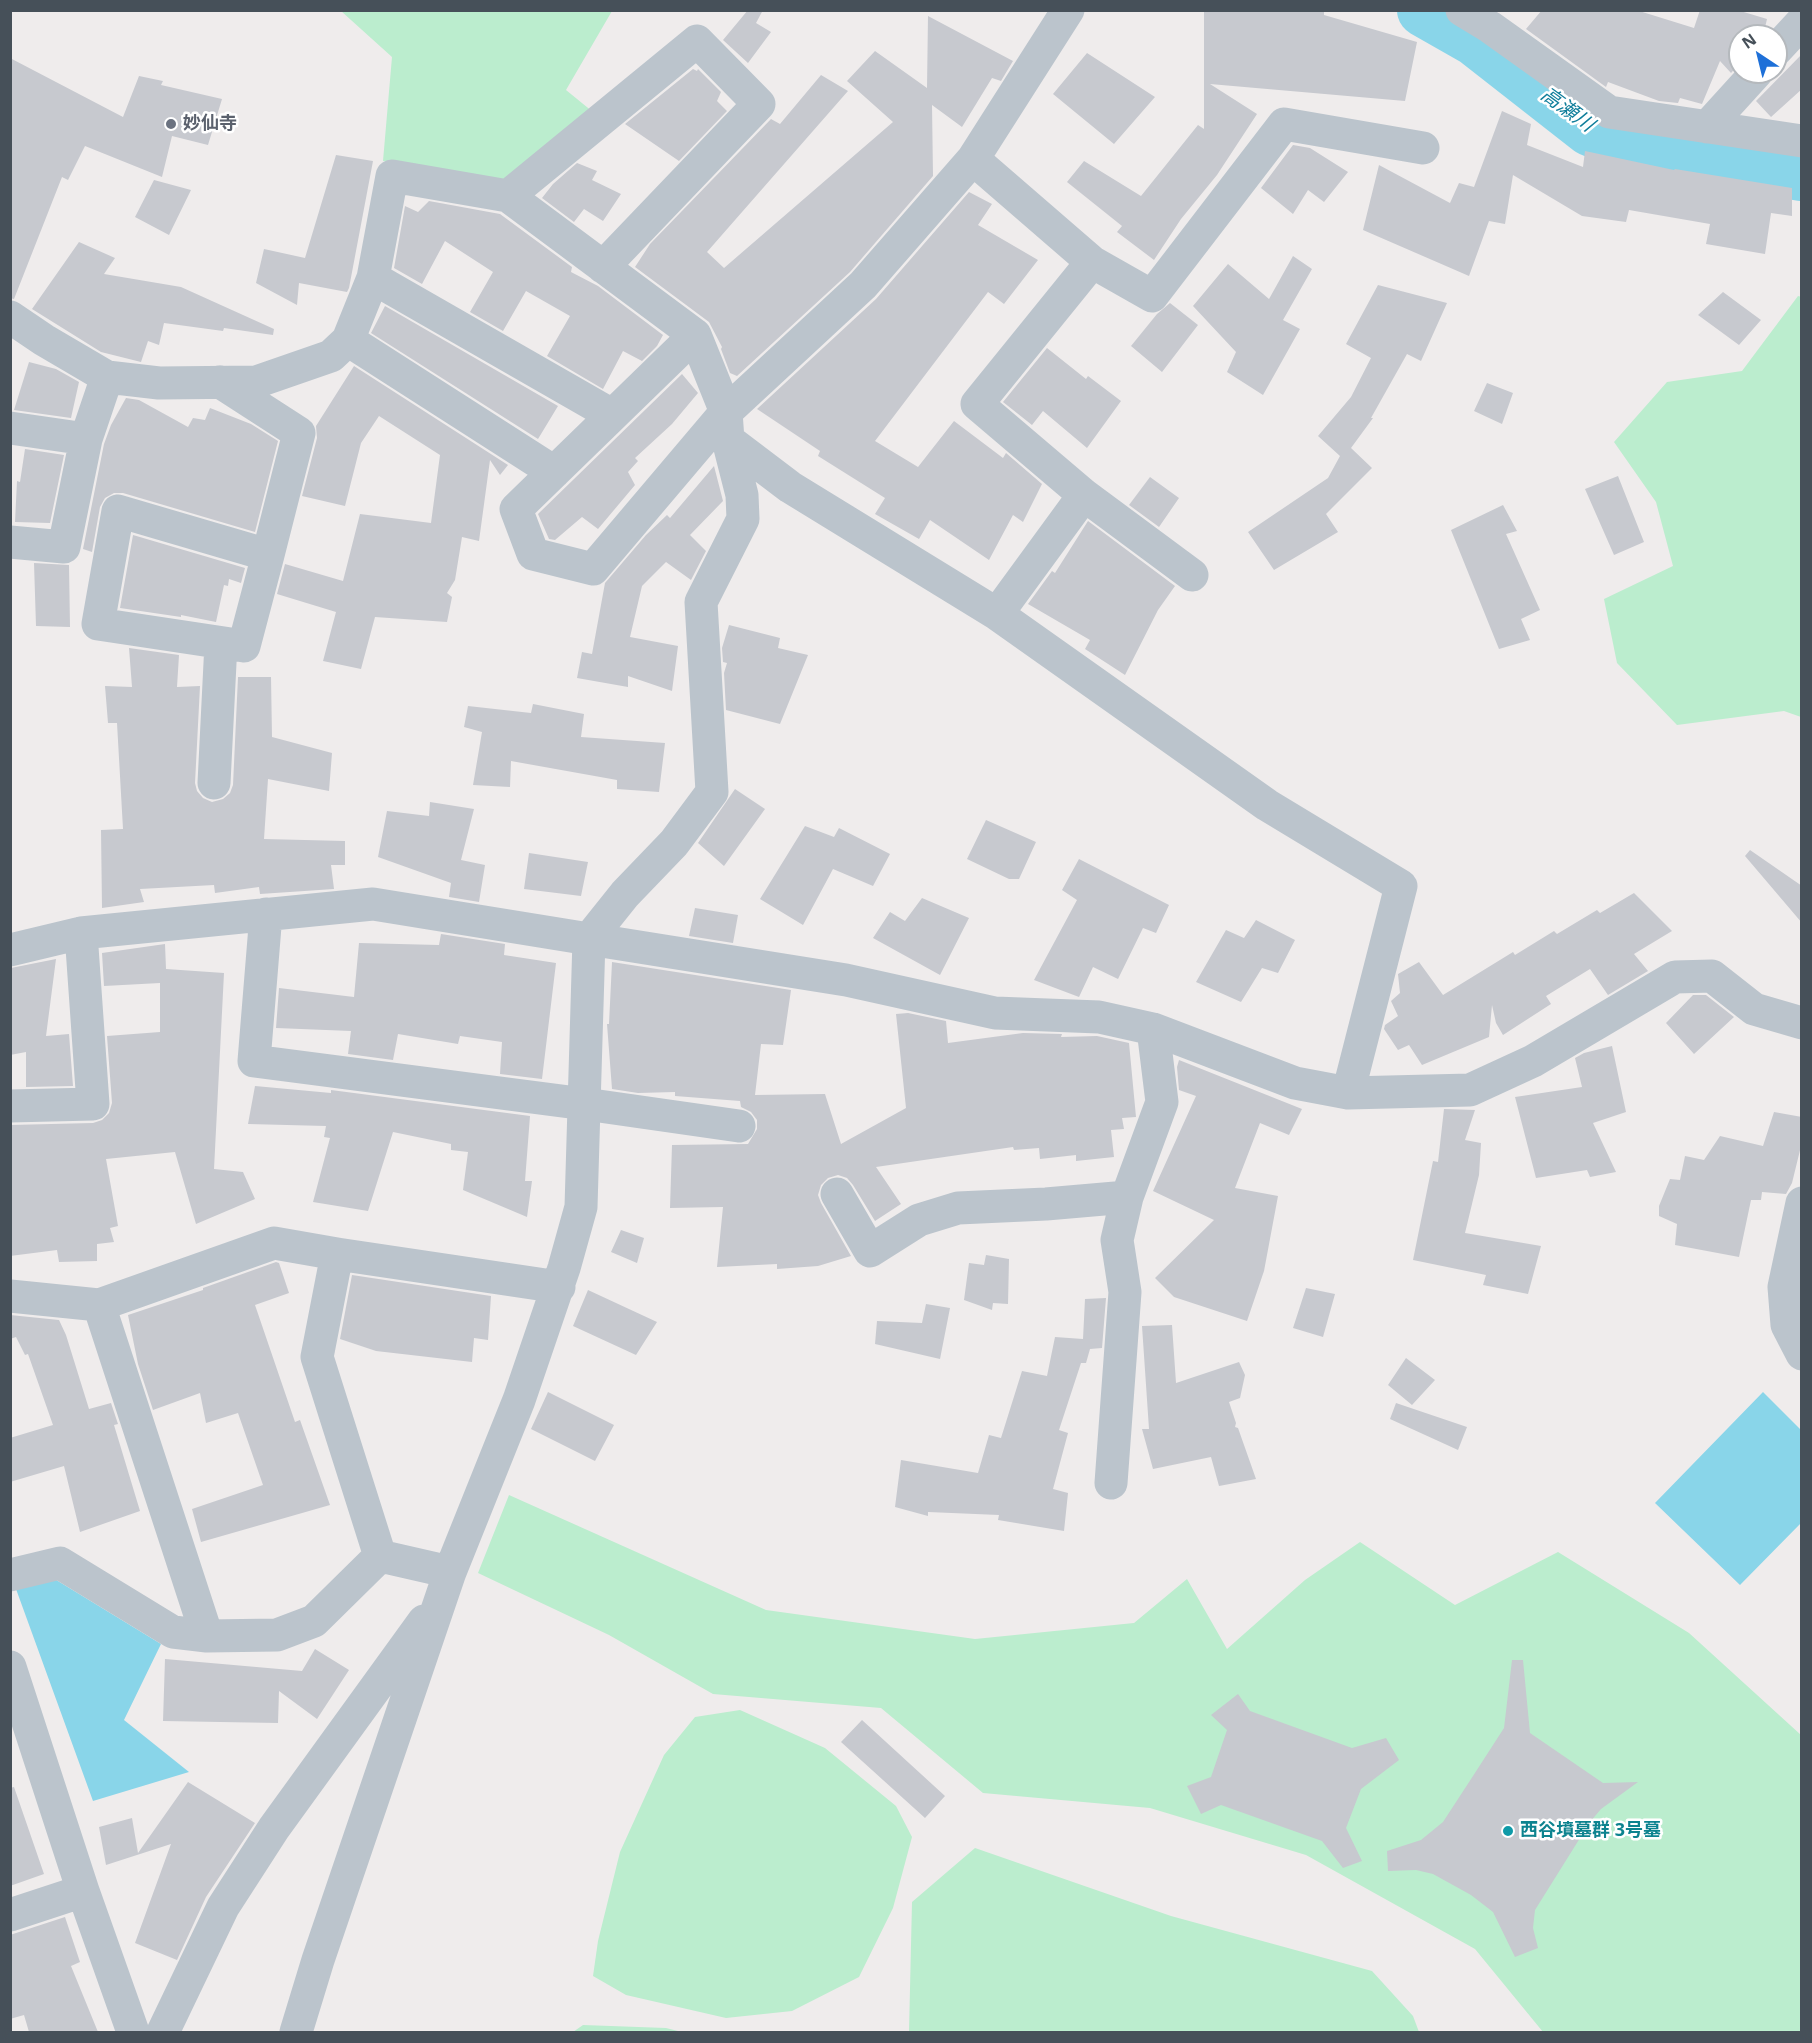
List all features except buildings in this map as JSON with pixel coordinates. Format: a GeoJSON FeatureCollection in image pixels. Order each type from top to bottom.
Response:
{"type":"FeatureCollection","features":[{"type":"Feature","properties":{"kind":"street"},"geometry":{"type":"LineString","coordinates":[[695,335],[516,509],[533,554],[593,569],[863,285],[973,159],[1068,10]]}},
{"type":"Feature","properties":{"kind":"street"},"geometry":{"type":"LineString","coordinates":[[1462,10],[1490,27],[1609,112],[1802,141]]}},
{"type":"Feature","properties":{"kind":"street"},"geometry":{"type":"LineString","coordinates":[[1784,10],[1802,15]]}},
{"type":"Feature","properties":{"kind":"street"},"geometry":{"type":"LineString","coordinates":[[1788,37],[1802,22]]}},
{"type":"Feature","properties":{"kind":"street"},"geometry":{"type":"LineString","coordinates":[[508,196],[697,41],[759,104],[603,267]]}},
{"type":"Feature","properties":{"kind":"street"},"geometry":{"type":"LineString","coordinates":[[1707,127],[1745,84]]}},
{"type":"Feature","properties":{"kind":"street"},"geometry":{"type":"LineString","coordinates":[[973,159],[1092,262],[1152,296],[1284,124],[1423,148]]}},
{"type":"Feature","properties":{"kind":"street"},"geometry":{"type":"LineString","coordinates":[[10,317],[107,377],[159,383],[256,382],[331,356],[348,340],[373,278],[392,176],[508,196],[695,335],[727,426],[742,495],[743,519],[701,602],[712,792],[674,843],[625,894],[589,939],[581,1207],[559,1287],[519,1400],[447,1582],[296,2032]]}},
{"type":"Feature","properties":{"kind":"street"},"geometry":{"type":"LineString","coordinates":[[1092,262],[977,404],[1084,495],[1192,575]]}},
{"type":"Feature","properties":{"kind":"street"},"geometry":{"type":"LineString","coordinates":[[373,278],[612,416]]}},
{"type":"Feature","properties":{"kind":"street"},"geometry":{"type":"LineString","coordinates":[[348,340],[554,472]]}},
{"type":"Feature","properties":{"kind":"street"},"geometry":{"type":"LineString","coordinates":[[10,542],[64,547],[86,439],[107,377]]}},
{"type":"Feature","properties":{"kind":"street"},"geometry":{"type":"LineString","coordinates":[[220,382],[300,433],[268,555],[243,646],[98,624],[118,511],[268,555]]}},
{"type":"Feature","properties":{"kind":"street"},"geometry":{"type":"LineString","coordinates":[[727,426],[790,487],[997,614],[1267,805],[1401,886],[1348,1093]]}},
{"type":"Feature","properties":{"kind":"street"},"geometry":{"type":"LineString","coordinates":[[10,428],[86,439]]}},
{"type":"Feature","properties":{"kind":"street"},"geometry":{"type":"LineString","coordinates":[[997,614],[1084,495]]}},
{"type":"Feature","properties":{"kind":"street"},"geometry":{"type":"LineString","coordinates":[[214,783],[221,643]]}},
{"type":"Feature","properties":{"kind":"street"},"geometry":{"type":"LineString","coordinates":[[10,950],[81,933],[373,904],[846,980],[995,1013],[1099,1017],[1153,1029],[1295,1083],[1348,1093],[1470,1090],[1533,1061],[1675,977],[1712,976],[1754,1009],[1802,1023]]}},
{"type":"Feature","properties":{"kind":"street"},"geometry":{"type":"LineString","coordinates":[[266,914],[254,1061],[739,1126]]}},
{"type":"Feature","properties":{"kind":"street"},"geometry":{"type":"LineString","coordinates":[[10,1106],[93,1104],[81,933]]}},
{"type":"Feature","properties":{"kind":"street"},"geometry":{"type":"LineString","coordinates":[[1111,1484],[1125,1292],[1117,1240],[1127,1197],[1161,1102],[1153,1029]]}},
{"type":"Feature","properties":{"kind":"street"},"geometry":{"type":"LineString","coordinates":[[837,1194],[870,1251],[919,1220],[958,1208],[1127,1197]]}},
{"type":"Feature","properties":{"kind":"street"},"geometry":{"type":"LineString","coordinates":[[1802,1203],[1784,1287],[1787,1325],[1802,1354]]}},
{"type":"Feature","properties":{"kind":"street"},"geometry":{"type":"LineString","coordinates":[[10,1296],[99,1305],[274,1243],[559,1287]]}},
{"type":"Feature","properties":{"kind":"street"},"geometry":{"type":"LineString","coordinates":[[337,1254],[318,1357],[380,1556]]}},
{"type":"Feature","properties":{"kind":"street"},"geometry":{"type":"LineString","coordinates":[[99,1305],[207,1636]]}},
{"type":"Feature","properties":{"kind":"street"},"geometry":{"type":"LineString","coordinates":[[380,1556],[447,1582]]}},
{"type":"Feature","properties":{"kind":"street"},"geometry":{"type":"LineString","coordinates":[[10,1575],[60,1563],[173,1632],[207,1636],[277,1635],[314,1621],[380,1556]]}},
{"type":"Feature","properties":{"kind":"street"},"geometry":{"type":"LineString","coordinates":[[163,2032],[223,1907],[274,1828],[447,1582]]}},
{"type":"Feature","properties":{"kind":"street"},"geometry":{"type":"LineString","coordinates":[[10,1667],[83,1891],[133,2032]]}},
{"type":"Feature","properties":{"kind":"street"},"geometry":{"type":"LineString","coordinates":[[10,1915],[83,1891]]}},
{"type":"Feature","properties":{"kind":"green space"},"geometry":{"type":"Polygon","coordinates":[[[341,11],[612,11],[566,90],[593,112],[502,184],[383,161],[392,57],[341,11]]]}},
{"type":"Feature","properties":{"kind":"green space"},"geometry":{"type":"Polygon","coordinates":[[[1798,296],[1802,297],[1801,717],[1784,711],[1677,725],[1617,663],[1604,599],[1673,566],[1656,502],[1614,442],[1667,382],[1742,371],[1798,296]]]}},
{"type":"Feature","properties":{"kind":"green space"},"geometry":{"type":"Polygon","coordinates":[[[509,1495],[766,1610],[975,1639],[1134,1623],[1187,1579],[1227,1649],[1305,1580],[1360,1542],[1455,1605],[1558,1552],[1689,1633],[1801,1735],[1801,2032],[1543,2032],[1475,1949],[1306,1855],[1150,1808],[983,1793],[881,1708],[713,1694],[609,1635],[478,1573],[509,1495]]]}},
{"type":"Feature","properties":{"kind":"green space"},"geometry":{"type":"Polygon","coordinates":[[[740,1710],[825,1748],[896,1806],[912,1837],[893,1908],[859,1977],[792,2011],[726,2018],[626,1995],[593,1976],[598,1941],[620,1852],[664,1755],[695,1717],[740,1710]]]}},
{"type":"Feature","properties":{"kind":"green space"},"geometry":{"type":"Polygon","coordinates":[[[975,1848],[1171,1916],[1372,1971],[1413,2016],[1419,2032],[909,2032],[912,1902],[975,1848]]]}},
{"type":"Feature","properties":{"kind":"green space"},"geometry":{"type":"Polygon","coordinates":[[[583,2025],[666,2028],[682,2032],[573,2032],[583,2025]]]}},
{"type":"Feature","properties":{"kind":"water"},"geometry":{"type":"Polygon","coordinates":[[[1763,1392],[1801,1430],[1801,1523],[1740,1585],[1655,1503],[1763,1392]]]}},
{"type":"Feature","properties":{"kind":"water"},"geometry":{"type":"Polygon","coordinates":[[[53,1578],[161,1644],[124,1720],[189,1772],[93,1801],[16,1589],[53,1578]]]}},
{"type":"Feature","properties":{"kind":"waterway","name":"高瀬川"},"geometry":{"type":"LineString","coordinates":[[1424,10],[1475,39],[1590,129],[1631,146],[1802,174]]}},
{"type":"Feature","properties":{"kind":"place","name":"妙仙寺"},"geometry":{"type":"Point","coordinates":[171,124]}},
{"type":"Feature","properties":{"kind":"place","name":"西谷墳墓群 3号墓"},"geometry":{"type":"Point","coordinates":[1508,1831]}}]}
